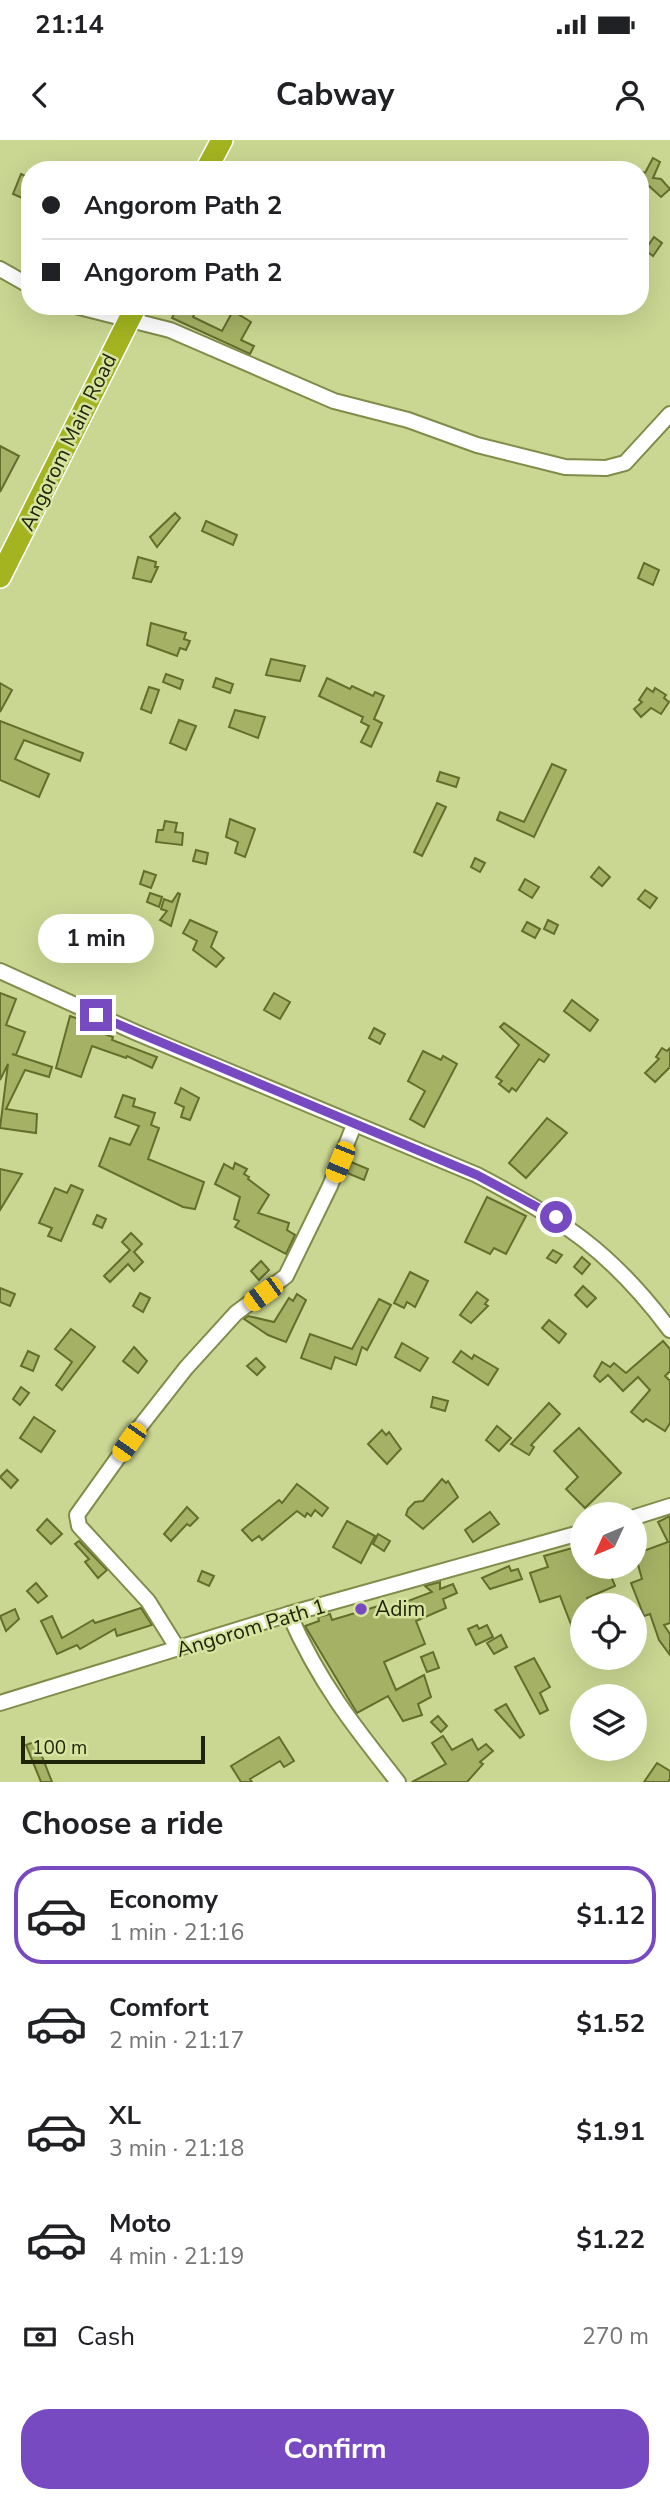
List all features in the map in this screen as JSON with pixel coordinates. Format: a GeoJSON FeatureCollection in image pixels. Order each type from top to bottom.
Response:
{"type":"FeatureCollection","features":[{"type":"Feature","properties":{"kind":"highway"},"geometry":{"type":"LineString","coordinates":[[211,161],[222,140]]}},
{"type":"Feature","properties":{"kind":"highway","name":"Angorom Main Road"},"geometry":{"type":"LineString","coordinates":[[0,577],[131,315]]}},
{"type":"Feature","properties":{"kind":"street"},"geometry":{"type":"LineString","coordinates":[[0,269],[21,281]]}},
{"type":"Feature","properties":{"kind":"street"},"geometry":{"type":"LineString","coordinates":[[139,315],[334,401],[408,420],[477,445],[565,467],[606,468],[625,463],[670,414]]}},
{"type":"Feature","properties":{"kind":"street"},"geometry":{"type":"LineString","coordinates":[[0,971],[137,1033],[477,1175],[556,1217],[612,1262],[670,1330]]}},
{"type":"Feature","properties":{"kind":"street"},"geometry":{"type":"LineString","coordinates":[[178,1650],[148,1601],[79,1526],[77,1515],[186,1368],[236,1313],[286,1276],[330,1186],[354,1125]]}},
{"type":"Feature","properties":{"kind":"street"},"geometry":{"type":"LineString","coordinates":[[648,1513],[670,1506]]}},
{"type":"Feature","properties":{"kind":"street","name":"Angorom Path 1"},"geometry":{"type":"LineString","coordinates":[[0,1703],[289,1614],[570,1536]]}},
{"type":"Feature","properties":{"kind":"street"},"geometry":{"type":"LineString","coordinates":[[289,1614],[310,1662],[341,1711],[398,1782]]}},
{"type":"Feature","properties":{"kind":"building"},"geometry":{"type":"Polygon","coordinates":[[[653,158],[660,162],[653,178],[661,179],[670,189],[661,197],[649,186],[649,166],[653,158]]]}},
{"type":"Feature","properties":{"kind":"building"},"geometry":{"type":"Polygon","coordinates":[[[21,174],[21,197],[13,194],[21,174]]]}},
{"type":"Feature","properties":{"kind":"building"},"geometry":{"type":"Polygon","coordinates":[[[654,237],[662,243],[653,256],[649,253],[649,244],[654,237]]]}},
{"type":"Feature","properties":{"kind":"building"},"geometry":{"type":"Polygon","coordinates":[[[173,315],[194,315],[193,317],[222,331],[231,315],[240,315],[251,322],[241,340],[254,346],[250,354],[172,318],[173,315]]]}},
{"type":"Feature","properties":{"kind":"building"},"geometry":{"type":"Polygon","coordinates":[[[0,446],[19,456],[0,492],[0,446]]]}},
{"type":"Feature","properties":{"kind":"building"},"geometry":{"type":"Polygon","coordinates":[[[175,513],[180,518],[157,547],[150,537],[175,513]]]}},
{"type":"Feature","properties":{"kind":"building"},"geometry":{"type":"Polygon","coordinates":[[[206,521],[237,535],[233,545],[202,531],[206,521]]]}},
{"type":"Feature","properties":{"kind":"building"},"geometry":{"type":"Polygon","coordinates":[[[138,557],[156,562],[155,567],[158,567],[151,582],[133,578],[138,557]]]}},
{"type":"Feature","properties":{"kind":"building"},"geometry":{"type":"Polygon","coordinates":[[[644,563],[659,570],[653,585],[638,578],[644,563]]]}},
{"type":"Feature","properties":{"kind":"building"},"geometry":{"type":"Polygon","coordinates":[[[151,623],[186,633],[184,639],[190,641],[186,650],[180,648],[177,656],[147,645],[151,623]]]}},
{"type":"Feature","properties":{"kind":"building"},"geometry":{"type":"Polygon","coordinates":[[[271,659],[305,666],[300,681],[266,675],[271,659]]]}},
{"type":"Feature","properties":{"kind":"building"},"geometry":{"type":"Polygon","coordinates":[[[166,674],[183,680],[180,689],[163,682],[166,674]]]}},
{"type":"Feature","properties":{"kind":"building"},"geometry":{"type":"Polygon","coordinates":[[[216,678],[233,684],[230,693],[213,687],[216,678]]]}},
{"type":"Feature","properties":{"kind":"building"},"geometry":{"type":"Polygon","coordinates":[[[327,678],[350,689],[352,686],[373,696],[375,692],[384,696],[374,719],[382,723],[371,747],[361,742],[369,726],[361,722],[363,717],[319,696],[327,678]]]}},
{"type":"Feature","properties":{"kind":"building"},"geometry":{"type":"Polygon","coordinates":[[[0,683],[12,690],[0,712],[0,683]]]}},
{"type":"Feature","properties":{"kind":"building"},"geometry":{"type":"Polygon","coordinates":[[[149,687],[159,690],[151,713],[141,709],[149,687]]]}},
{"type":"Feature","properties":{"kind":"building"},"geometry":{"type":"Polygon","coordinates":[[[647,688],[653,692],[655,688],[666,695],[664,698],[669,702],[661,714],[651,708],[641,717],[634,709],[642,702],[639,700],[647,688]]]}},
{"type":"Feature","properties":{"kind":"building"},"geometry":{"type":"Polygon","coordinates":[[[235,710],[265,717],[258,738],[229,727],[235,710]]]}},
{"type":"Feature","properties":{"kind":"building"},"geometry":{"type":"Polygon","coordinates":[[[179,720],[196,726],[186,750],[170,743],[179,720]]]}},
{"type":"Feature","properties":{"kind":"building"},"geometry":{"type":"Polygon","coordinates":[[[0,721],[83,753],[80,761],[24,740],[15,759],[49,774],[39,797],[0,780],[0,721]]]}},
{"type":"Feature","properties":{"kind":"building"},"geometry":{"type":"Polygon","coordinates":[[[552,764],[566,770],[534,837],[497,820],[500,812],[524,822],[552,764]]]}},
{"type":"Feature","properties":{"kind":"building"},"geometry":{"type":"Polygon","coordinates":[[[440,772],[459,778],[456,787],[437,781],[440,772]]]}},
{"type":"Feature","properties":{"kind":"building"},"geometry":{"type":"Polygon","coordinates":[[[437,803],[446,807],[422,856],[414,852],[437,803]]]}},
{"type":"Feature","properties":{"kind":"building"},"geometry":{"type":"Polygon","coordinates":[[[230,819],[255,829],[245,857],[235,853],[238,842],[226,837],[230,819]]]}},
{"type":"Feature","properties":{"kind":"building"},"geometry":{"type":"Polygon","coordinates":[[[165,821],[177,823],[175,832],[183,833],[182,845],[156,842],[158,830],[163,830],[165,821]]]}},
{"type":"Feature","properties":{"kind":"building"},"geometry":{"type":"Polygon","coordinates":[[[196,850],[208,853],[206,864],[193,861],[196,850]]]}},
{"type":"Feature","properties":{"kind":"building"},"geometry":{"type":"Polygon","coordinates":[[[475,858],[485,863],[480,872],[471,867],[475,858]]]}},
{"type":"Feature","properties":{"kind":"building"},"geometry":{"type":"Polygon","coordinates":[[[599,867],[610,877],[602,886],[591,877],[599,867]]]}},
{"type":"Feature","properties":{"kind":"building"},"geometry":{"type":"Polygon","coordinates":[[[144,871],[156,875],[151,888],[140,884],[144,871]]]}},
{"type":"Feature","properties":{"kind":"building"},"geometry":{"type":"Polygon","coordinates":[[[525,879],[539,887],[532,898],[519,890],[525,879]]]}},
{"type":"Feature","properties":{"kind":"building"},"geometry":{"type":"Polygon","coordinates":[[[645,890],[657,898],[650,908],[638,899],[645,890]]]}},
{"type":"Feature","properties":{"kind":"building"},"geometry":{"type":"Polygon","coordinates":[[[150,893],[162,897],[159,907],[147,902],[150,893]]]}},
{"type":"Feature","properties":{"kind":"building"},"geometry":{"type":"Polygon","coordinates":[[[178,893],[180,894],[171,926],[160,920],[167,911],[161,909],[164,899],[172,902],[178,893]]]}},
{"type":"Feature","properties":{"kind":"building"},"geometry":{"type":"Polygon","coordinates":[[[190,920],[217,932],[211,947],[224,958],[216,967],[193,950],[197,941],[183,933],[190,920]]]}},
{"type":"Feature","properties":{"kind":"building"},"geometry":{"type":"Polygon","coordinates":[[[548,920],[558,925],[554,934],[544,929],[548,920]]]}},
{"type":"Feature","properties":{"kind":"building"},"geometry":{"type":"Polygon","coordinates":[[[527,922],[540,929],[535,938],[522,931],[527,922]]]}},
{"type":"Feature","properties":{"kind":"building"},"geometry":{"type":"Polygon","coordinates":[[[82,946],[90,949],[86,960],[77,957],[82,946]]]}},
{"type":"Feature","properties":{"kind":"building"},"geometry":{"type":"Polygon","coordinates":[[[0,993],[16,999],[6,1025],[25,1032],[16,1055],[12,1054],[52,1067],[49,1077],[25,1070],[6,1109],[37,1114],[36,1133],[0,1128],[8,1064],[0,1080],[0,993]]]}},
{"type":"Feature","properties":{"kind":"building"},"geometry":{"type":"Polygon","coordinates":[[[274,993],[290,1002],[280,1019],[264,1010],[274,993]]]}},
{"type":"Feature","properties":{"kind":"building"},"geometry":{"type":"Polygon","coordinates":[[[572,1000],[598,1020],[590,1031],[564,1011],[572,1000]]]}},
{"type":"Feature","properties":{"kind":"building"},"geometry":{"type":"Polygon","coordinates":[[[70,1016],[98,1026],[96,1031],[113,1037],[112,1040],[157,1057],[152,1068],[127,1056],[126,1058],[92,1046],[81,1077],[56,1068],[70,1016]]]}},
{"type":"Feature","properties":{"kind":"building"},"geometry":{"type":"Polygon","coordinates":[[[504,1023],[549,1055],[544,1062],[539,1059],[516,1091],[512,1088],[509,1092],[499,1084],[502,1081],[496,1077],[519,1045],[500,1027],[504,1023]]]}},
{"type":"Feature","properties":{"kind":"building"},"geometry":{"type":"Polygon","coordinates":[[[374,1028],[385,1034],[380,1044],[369,1038],[374,1028]]]}},
{"type":"Feature","properties":{"kind":"building"},"geometry":{"type":"Polygon","coordinates":[[[662,1048],[667,1051],[670,1048],[670,1067],[655,1082],[645,1073],[659,1059],[656,1057],[662,1048]]]}},
{"type":"Feature","properties":{"kind":"building"},"geometry":{"type":"Polygon","coordinates":[[[423,1051],[441,1060],[443,1056],[457,1064],[424,1127],[410,1119],[425,1091],[408,1081],[423,1051]]]}},
{"type":"Feature","properties":{"kind":"building"},"geometry":{"type":"Polygon","coordinates":[[[181,1088],[199,1098],[190,1120],[181,1117],[184,1107],[175,1103],[181,1088]]]}},
{"type":"Feature","properties":{"kind":"building"},"geometry":{"type":"Polygon","coordinates":[[[123,1095],[135,1099],[133,1106],[155,1113],[151,1125],[159,1128],[148,1159],[204,1182],[195,1209],[183,1207],[99,1166],[110,1138],[130,1145],[139,1126],[115,1117],[123,1095]]]}},
{"type":"Feature","properties":{"kind":"building"},"geometry":{"type":"Polygon","coordinates":[[[547,1118],[567,1133],[526,1178],[509,1163],[547,1118]]]}},
{"type":"Feature","properties":{"kind":"building"},"geometry":{"type":"Polygon","coordinates":[[[351,1162],[368,1169],[364,1180],[347,1173],[351,1162]]]}},
{"type":"Feature","properties":{"kind":"building"},"geometry":{"type":"Polygon","coordinates":[[[235,1163],[247,1169],[244,1174],[248,1179],[269,1195],[258,1213],[289,1223],[287,1230],[295,1235],[286,1254],[235,1227],[239,1221],[234,1219],[240,1197],[215,1184],[224,1164],[233,1169],[235,1163]]]}},
{"type":"Feature","properties":{"kind":"building"},"geometry":{"type":"Polygon","coordinates":[[[0,1169],[22,1174],[0,1210],[0,1169]]]}},
{"type":"Feature","properties":{"kind":"building"},"geometry":{"type":"Polygon","coordinates":[[[71,1185],[83,1190],[61,1241],[48,1236],[52,1228],[39,1223],[55,1188],[67,1193],[71,1185]]]}},
{"type":"Feature","properties":{"kind":"building"},"geometry":{"type":"Polygon","coordinates":[[[487,1197],[526,1216],[506,1254],[494,1248],[490,1254],[465,1242],[487,1197]]]}},
{"type":"Feature","properties":{"kind":"building"},"geometry":{"type":"Polygon","coordinates":[[[97,1215],[106,1219],[102,1228],[93,1224],[97,1215]]]}},
{"type":"Feature","properties":{"kind":"building"},"geometry":{"type":"Polygon","coordinates":[[[131,1233],[142,1244],[134,1252],[143,1262],[134,1271],[128,1264],[110,1282],[104,1276],[130,1250],[122,1242],[131,1233]]]}},
{"type":"Feature","properties":{"kind":"building"},"geometry":{"type":"Polygon","coordinates":[[[553,1250],[562,1255],[556,1263],[547,1258],[553,1250]]]}},
{"type":"Feature","properties":{"kind":"building"},"geometry":{"type":"Polygon","coordinates":[[[582,1257],[590,1264],[582,1274],[574,1267],[582,1257]]]}},
{"type":"Feature","properties":{"kind":"building"},"geometry":{"type":"Polygon","coordinates":[[[261,1261],[269,1270],[259,1280],[251,1271],[261,1261]]]}},
{"type":"Feature","properties":{"kind":"building"},"geometry":{"type":"Polygon","coordinates":[[[410,1272],[428,1281],[415,1307],[407,1302],[404,1308],[394,1303],[410,1272]]]}},
{"type":"Feature","properties":{"kind":"building"},"geometry":{"type":"Polygon","coordinates":[[[583,1286],[596,1298],[587,1307],[575,1295],[583,1286]]]}},
{"type":"Feature","properties":{"kind":"building"},"geometry":{"type":"Polygon","coordinates":[[[0,1288],[15,1294],[10,1306],[0,1302],[0,1288]]]}},
{"type":"Feature","properties":{"kind":"building"},"geometry":{"type":"Polygon","coordinates":[[[477,1292],[488,1300],[485,1304],[488,1306],[471,1323],[460,1315],[477,1292]]]}},
{"type":"Feature","properties":{"kind":"building"},"geometry":{"type":"Polygon","coordinates":[[[140,1293],[150,1298],[143,1312],[133,1306],[140,1293]]]}},
{"type":"Feature","properties":{"kind":"building"},"geometry":{"type":"Polygon","coordinates":[[[297,1294],[306,1300],[286,1342],[268,1335],[244,1319],[248,1316],[274,1322],[289,1298],[293,1301],[297,1294]]]}},
{"type":"Feature","properties":{"kind":"building"},"geometry":{"type":"Polygon","coordinates":[[[379,1299],[391,1305],[367,1350],[362,1347],[356,1365],[335,1357],[331,1369],[301,1358],[310,1334],[352,1349],[379,1299]]]}},
{"type":"Feature","properties":{"kind":"building"},"geometry":{"type":"Polygon","coordinates":[[[549,1320],[566,1334],[559,1343],[542,1328],[549,1320]]]}},
{"type":"Feature","properties":{"kind":"building"},"geometry":{"type":"Polygon","coordinates":[[[71,1329],[95,1347],[62,1390],[56,1385],[72,1362],[55,1349],[71,1329]]]}},
{"type":"Feature","properties":{"kind":"building"},"geometry":{"type":"Polygon","coordinates":[[[663,1341],[670,1349],[670,1371],[665,1376],[670,1381],[670,1423],[665,1431],[646,1419],[643,1422],[631,1412],[650,1390],[638,1377],[623,1391],[608,1375],[600,1382],[594,1376],[602,1362],[610,1367],[614,1363],[626,1373],[663,1341]]]}},
{"type":"Feature","properties":{"kind":"building"},"geometry":{"type":"Polygon","coordinates":[[[402,1343],[428,1358],[420,1371],[395,1357],[402,1343]]]}},
{"type":"Feature","properties":{"kind":"building"},"geometry":{"type":"Polygon","coordinates":[[[134,1347],[147,1361],[138,1373],[123,1361],[134,1347]]]}},
{"type":"Feature","properties":{"kind":"building"},"geometry":{"type":"Polygon","coordinates":[[[28,1351],[39,1356],[33,1371],[21,1366],[28,1351]]]}},
{"type":"Feature","properties":{"kind":"building"},"geometry":{"type":"Polygon","coordinates":[[[461,1351],[472,1359],[474,1355],[498,1369],[488,1385],[453,1362],[461,1351]]]}},
{"type":"Feature","properties":{"kind":"building"},"geometry":{"type":"Polygon","coordinates":[[[256,1358],[265,1367],[257,1375],[247,1366],[256,1358]]]}},
{"type":"Feature","properties":{"kind":"building"},"geometry":{"type":"Polygon","coordinates":[[[21,1387],[29,1393],[20,1405],[13,1399],[21,1387]]]}},
{"type":"Feature","properties":{"kind":"building"},"geometry":{"type":"Polygon","coordinates":[[[433,1397],[448,1401],[445,1411],[431,1407],[433,1397]]]}},
{"type":"Feature","properties":{"kind":"building"},"geometry":{"type":"Polygon","coordinates":[[[549,1403],[560,1414],[531,1445],[534,1447],[529,1455],[511,1444],[549,1403]]]}},
{"type":"Feature","properties":{"kind":"building"},"geometry":{"type":"Polygon","coordinates":[[[34,1417],[55,1431],[41,1452],[20,1438],[34,1417]]]}},
{"type":"Feature","properties":{"kind":"building"},"geometry":{"type":"Polygon","coordinates":[[[497,1426],[511,1438],[499,1451],[486,1440],[497,1426]]]}},
{"type":"Feature","properties":{"kind":"building"},"geometry":{"type":"Polygon","coordinates":[[[579,1428],[621,1473],[591,1502],[579,1502],[566,1489],[578,1477],[554,1451],[579,1428]]]}},
{"type":"Feature","properties":{"kind":"building"},"geometry":{"type":"Polygon","coordinates":[[[382,1430],[386,1435],[389,1432],[401,1449],[387,1464],[368,1444],[382,1430]]]}},
{"type":"Feature","properties":{"kind":"building"},"geometry":{"type":"Polygon","coordinates":[[[7,1470],[18,1480],[11,1488],[0,1477],[7,1470]]]}},
{"type":"Feature","properties":{"kind":"building"},"geometry":{"type":"Polygon","coordinates":[[[442,1479],[446,1483],[448,1481],[458,1497],[423,1529],[406,1515],[408,1509],[415,1502],[423,1501],[442,1479]]]}},
{"type":"Feature","properties":{"kind":"building"},"geometry":{"type":"Polygon","coordinates":[[[297,1484],[328,1508],[322,1516],[315,1510],[311,1516],[307,1513],[305,1517],[297,1511],[262,1540],[259,1536],[252,1541],[242,1530],[279,1500],[282,1503],[297,1484]]]}},
{"type":"Feature","properties":{"kind":"building"},"geometry":{"type":"Polygon","coordinates":[[[187,1507],[198,1518],[190,1526],[187,1524],[171,1541],[164,1534],[187,1507]]]}},
{"type":"Feature","properties":{"kind":"building"},"geometry":{"type":"Polygon","coordinates":[[[490,1512],[499,1524],[473,1542],[465,1530],[490,1512]]]}},
{"type":"Feature","properties":{"kind":"building"},"geometry":{"type":"Polygon","coordinates":[[[670,1516],[670,1623],[664,1625],[670,1634],[670,1655],[659,1640],[650,1614],[647,1615],[647,1593],[635,1593],[631,1583],[648,1578],[648,1549],[668,1542],[658,1522],[670,1516]]]}},
{"type":"Feature","properties":{"kind":"building"},"geometry":{"type":"Polygon","coordinates":[[[47,1519],[62,1534],[51,1544],[37,1530],[47,1519]]]}},
{"type":"Feature","properties":{"kind":"building"},"geometry":{"type":"Polygon","coordinates":[[[347,1521],[375,1536],[361,1563],[333,1547],[347,1521]]]}},
{"type":"Feature","properties":{"kind":"building"},"geometry":{"type":"Polygon","coordinates":[[[378,1534],[390,1541],[384,1551],[373,1544],[378,1534]]]}},
{"type":"Feature","properties":{"kind":"building"},"geometry":{"type":"Polygon","coordinates":[[[79,1541],[107,1570],[98,1578],[85,1562],[89,1559],[75,1544],[79,1541]]]}},
{"type":"Feature","properties":{"kind":"building"},"geometry":{"type":"Polygon","coordinates":[[[570,1549],[570,1579],[612,1579],[615,1586],[599,1593],[570,1593],[570,1622],[560,1596],[540,1602],[530,1573],[548,1567],[544,1556],[570,1549]]]}},
{"type":"Feature","properties":{"kind":"building"},"geometry":{"type":"Polygon","coordinates":[[[509,1566],[511,1571],[518,1569],[522,1579],[490,1589],[482,1578],[509,1566]]]}},
{"type":"Feature","properties":{"kind":"building"},"geometry":{"type":"Polygon","coordinates":[[[202,1571],[214,1576],[209,1586],[198,1581],[202,1571]]]}},
{"type":"Feature","properties":{"kind":"building"},"geometry":{"type":"Polygon","coordinates":[[[440,1582],[440,1589],[453,1584],[457,1593],[443,1599],[446,1608],[416,1621],[425,1644],[384,1662],[396,1690],[424,1675],[431,1697],[418,1704],[422,1715],[403,1721],[388,1696],[357,1713],[305,1626],[319,1621],[318,1617],[330,1614],[332,1620],[385,1604],[387,1609],[432,1592],[425,1586],[440,1582]]]}},
{"type":"Feature","properties":{"kind":"building"},"geometry":{"type":"Polygon","coordinates":[[[36,1583],[47,1596],[38,1603],[27,1591],[36,1583]]]}},
{"type":"Feature","properties":{"kind":"building"},"geometry":{"type":"Polygon","coordinates":[[[141,1608],[152,1625],[117,1636],[115,1629],[80,1649],[77,1645],[57,1654],[41,1621],[52,1616],[62,1638],[93,1620],[95,1623],[141,1608]]]}},
{"type":"Feature","properties":{"kind":"building"},"geometry":{"type":"Polygon","coordinates":[[[15,1609],[19,1619],[6,1631],[0,1616],[15,1609]]]}},
{"type":"Feature","properties":{"kind":"building"},"geometry":{"type":"Polygon","coordinates":[[[477,1625],[479,1629],[487,1625],[493,1637],[476,1645],[468,1629],[477,1625]]]}},
{"type":"Feature","properties":{"kind":"building"},"geometry":{"type":"Polygon","coordinates":[[[501,1635],[507,1647],[494,1654],[487,1643],[501,1635]]]}},
{"type":"Feature","properties":{"kind":"building"},"geometry":{"type":"Polygon","coordinates":[[[433,1652],[439,1668],[427,1672],[421,1657],[433,1652]]]}},
{"type":"Feature","properties":{"kind":"building"},"geometry":{"type":"Polygon","coordinates":[[[534,1658],[550,1687],[540,1693],[548,1710],[540,1714],[515,1667],[534,1658]]]}},
{"type":"Feature","properties":{"kind":"building"},"geometry":{"type":"Polygon","coordinates":[[[506,1704],[524,1735],[520,1738],[495,1710],[506,1704]]]}},
{"type":"Feature","properties":{"kind":"building"},"geometry":{"type":"Polygon","coordinates":[[[438,1716],[447,1726],[441,1732],[431,1722],[438,1716]]]}},
{"type":"Feature","properties":{"kind":"building"},"geometry":{"type":"Polygon","coordinates":[[[443,1736],[452,1750],[472,1739],[478,1750],[486,1744],[493,1751],[480,1762],[483,1764],[467,1782],[412,1782],[446,1764],[432,1743],[443,1736]]]}},
{"type":"Feature","properties":{"kind":"building"},"geometry":{"type":"Polygon","coordinates":[[[279,1737],[294,1761],[284,1767],[280,1761],[250,1779],[252,1782],[241,1782],[231,1766],[279,1737]]]}},
{"type":"Feature","properties":{"kind":"building"},"geometry":{"type":"Polygon","coordinates":[[[36,1741],[52,1782],[41,1782],[26,1745],[36,1741]]]}},
{"type":"Feature","properties":{"kind":"building"},"geometry":{"type":"Polygon","coordinates":[[[657,1763],[670,1771],[668,1782],[644,1782],[657,1763]]]}},
{"type":"Feature","properties":{"kind":"place","name":"Adim"},"geometry":{"type":"Point","coordinates":[361,1609]}},
{"type":"Feature","properties":{"kind":"route"},"geometry":{"type":"LineString","coordinates":[[96,1015],[477,1175],[556,1217]]}}]}
